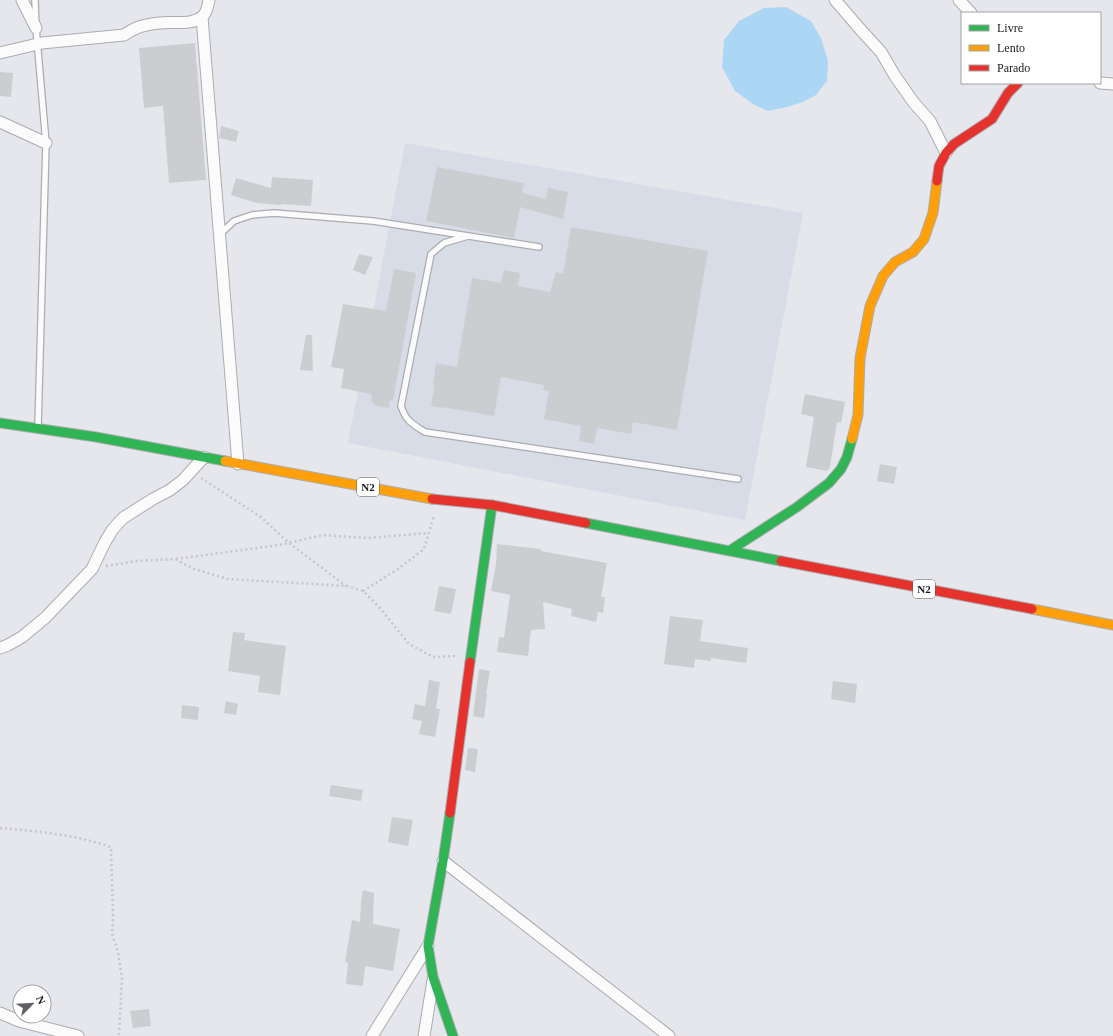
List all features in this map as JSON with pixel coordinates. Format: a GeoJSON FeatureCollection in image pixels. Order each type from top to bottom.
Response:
{"type":"FeatureCollection","features":[{"type":"Feature","properties":{"kind":"main road"},"geometry":{"type":"LineString","coordinates":[[729,552],[797,507],[829,482],[841,469],[847,457],[858,415],[860,358],[870,306],[883,276],[895,262],[913,252],[924,239],[933,213],[940,166],[946,153],[954,144],[992,119],[1008,94],[1017,84]]}},
{"type":"Feature","properties":{"kind":"main road","name":"N2"},"geometry":{"type":"LineString","coordinates":[[0,423],[204,457],[433,499],[492,505],[1113,625]]}},
{"type":"Feature","properties":{"kind":"main road"},"geometry":{"type":"LineString","coordinates":[[453,1036],[433,977],[428,946],[442,861],[492,505]]}},
{"type":"Feature","properties":{"kind":"street"},"geometry":{"type":"LineString","coordinates":[[22,0],[36,28]]}},
{"type":"Feature","properties":{"kind":"street"},"geometry":{"type":"LineString","coordinates":[[0,53],[37,45],[124,35],[143,25],[160,22],[188,22],[217,0]]}},
{"type":"Feature","properties":{"kind":"street"},"geometry":{"type":"LineString","coordinates":[[835,0],[881,52],[895,76],[914,103],[930,121],[946,153]]}},
{"type":"Feature","properties":{"kind":"street"},"geometry":{"type":"LineString","coordinates":[[959,0],[970,12]]}},
{"type":"Feature","properties":{"kind":"street"},"geometry":{"type":"LineString","coordinates":[[206,9],[219,235],[238,464]]}},
{"type":"Feature","properties":{"kind":"street"},"geometry":{"type":"LineString","coordinates":[[1101,83],[1113,84]]}},
{"type":"Feature","properties":{"kind":"street"},"geometry":{"type":"LineString","coordinates":[[0,122],[46,143]]}},
{"type":"Feature","properties":{"kind":"street"},"geometry":{"type":"LineString","coordinates":[[0,648],[22,637],[45,618],[92,568],[113,529],[123,518],[170,490],[204,457]]}},
{"type":"Feature","properties":{"kind":"street"},"geometry":{"type":"LineString","coordinates":[[442,861],[669,1036]]}},
{"type":"Feature","properties":{"kind":"street"},"geometry":{"type":"LineString","coordinates":[[372,1036],[428,946]]}},
{"type":"Feature","properties":{"kind":"street"},"geometry":{"type":"LineString","coordinates":[[424,1036],[433,977]]}},
{"type":"Feature","properties":{"kind":"street"},"geometry":{"type":"LineString","coordinates":[[0,1013],[19,1021],[78,1036]]}},
{"type":"Feature","properties":{"kind":"lane"},"geometry":{"type":"LineString","coordinates":[[35,0],[37,45],[46,143],[38,429]]}},
{"type":"Feature","properties":{"kind":"lane"},"geometry":{"type":"LineString","coordinates":[[219,235],[234,221],[252,215],[274,213],[373,221],[539,247]]}},
{"type":"Feature","properties":{"kind":"lane"},"geometry":{"type":"LineString","coordinates":[[468,236],[444,243],[431,254],[401,406],[405,417],[413,425],[426,432],[738,479]]}},
{"type":"Feature","properties":{"kind":"path"},"geometry":{"type":"LineString","coordinates":[[190,471],[262,517],[289,543],[347,586]]}},
{"type":"Feature","properties":{"kind":"path"},"geometry":{"type":"LineString","coordinates":[[363,591],[398,570],[424,549],[434,514],[433,499]]}},
{"type":"Feature","properties":{"kind":"path"},"geometry":{"type":"LineString","coordinates":[[92,568],[137,561],[175,559],[289,543],[324,535],[367,538],[429,533]]}},
{"type":"Feature","properties":{"kind":"path"},"geometry":{"type":"LineString","coordinates":[[175,559],[194,569],[228,579],[347,586],[363,591],[378,606],[409,644],[433,657],[471,656]]}},
{"type":"Feature","properties":{"kind":"path"},"geometry":{"type":"LineString","coordinates":[[0,828],[28,830],[111,847],[113,912],[112,934],[118,952],[122,978],[119,1036]]}},
{"type":"Feature","properties":{"kind":"shaded area"},"geometry":{"type":"Polygon","coordinates":[[[405,143],[803,213],[745,520],[348,443],[405,143]]]}},
{"type":"Feature","properties":{"kind":"water"},"geometry":{"type":"Polygon","coordinates":[[[786,7],[811,21],[821,38],[828,61],[827,81],[816,95],[803,102],[768,111],[753,104],[735,91],[722,67],[724,40],[739,21],[764,8],[786,7]]]}},
{"type":"Feature","properties":{"kind":"building"},"geometry":{"type":"Polygon","coordinates":[[[195,43],[206,180],[169,183],[163,106],[144,108],[139,48],[195,43]]]}},
{"type":"Feature","properties":{"kind":"building"},"geometry":{"type":"Polygon","coordinates":[[[0,72],[13,73],[11,97],[0,96],[0,72]]]}},
{"type":"Feature","properties":{"kind":"building"},"geometry":{"type":"Polygon","coordinates":[[[221,126],[239,131],[236,142],[219,138],[221,126]]]}},
{"type":"Feature","properties":{"kind":"building"},"geometry":{"type":"Polygon","coordinates":[[[437,167],[524,183],[522,193],[546,199],[548,188],[568,192],[563,219],[520,207],[514,238],[426,221],[437,167]]]}},
{"type":"Feature","properties":{"kind":"building"},"geometry":{"type":"Polygon","coordinates":[[[272,177],[313,180],[311,206],[257,203],[231,195],[236,178],[271,188],[272,177]]]}},
{"type":"Feature","properties":{"kind":"building"},"geometry":{"type":"Polygon","coordinates":[[[571,227],[708,251],[677,430],[633,422],[631,434],[597,428],[594,444],[579,441],[581,426],[544,419],[549,391],[543,390],[544,385],[501,377],[494,416],[431,406],[435,385],[433,385],[436,363],[457,367],[472,278],[501,283],[504,270],[520,273],[518,286],[550,292],[556,272],[563,274],[571,227]]]}},
{"type":"Feature","properties":{"kind":"building"},"geometry":{"type":"Polygon","coordinates":[[[359,254],[373,257],[365,275],[353,270],[359,254]]]}},
{"type":"Feature","properties":{"kind":"building"},"geometry":{"type":"Polygon","coordinates":[[[394,269],[416,273],[393,401],[390,400],[389,408],[374,405],[374,402],[371,402],[371,394],[341,388],[344,369],[331,367],[343,304],[386,311],[394,269]]]}},
{"type":"Feature","properties":{"kind":"building"},"geometry":{"type":"Polygon","coordinates":[[[306,335],[312,335],[313,371],[300,370],[306,335]]]}},
{"type":"Feature","properties":{"kind":"building"},"geometry":{"type":"Polygon","coordinates":[[[805,394],[845,402],[841,423],[837,422],[830,467],[827,471],[806,467],[814,417],[801,414],[805,394]]]}},
{"type":"Feature","properties":{"kind":"building"},"geometry":{"type":"Polygon","coordinates":[[[880,464],[897,467],[894,484],[877,481],[880,464]]]}},
{"type":"Feature","properties":{"kind":"building"},"geometry":{"type":"Polygon","coordinates":[[[497,544],[541,549],[541,551],[607,563],[601,597],[605,597],[603,613],[598,612],[596,622],[571,616],[572,609],[543,602],[545,629],[531,630],[528,656],[497,652],[499,637],[504,638],[510,595],[491,591],[496,564],[497,544]]]}},
{"type":"Feature","properties":{"kind":"building"},"geometry":{"type":"Polygon","coordinates":[[[439,586],[456,589],[451,614],[434,611],[439,586]]]}},
{"type":"Feature","properties":{"kind":"building"},"geometry":{"type":"Polygon","coordinates":[[[670,616],[703,620],[700,641],[748,648],[746,663],[711,658],[711,661],[695,659],[694,668],[664,664],[670,616]]]}},
{"type":"Feature","properties":{"kind":"building"},"geometry":{"type":"Polygon","coordinates":[[[233,632],[245,633],[244,640],[286,646],[280,695],[258,692],[260,676],[228,671],[233,632]]]}},
{"type":"Feature","properties":{"kind":"building"},"geometry":{"type":"Polygon","coordinates":[[[479,669],[490,671],[484,718],[473,716],[479,669]]]}},
{"type":"Feature","properties":{"kind":"building"},"geometry":{"type":"Polygon","coordinates":[[[429,680],[440,682],[436,709],[440,709],[435,737],[419,734],[422,721],[412,719],[415,704],[425,706],[429,680]]]}},
{"type":"Feature","properties":{"kind":"building"},"geometry":{"type":"Polygon","coordinates":[[[833,681],[857,684],[855,703],[831,699],[833,681]]]}},
{"type":"Feature","properties":{"kind":"building"},"geometry":{"type":"Polygon","coordinates":[[[226,701],[238,704],[236,715],[224,713],[226,701]]]}},
{"type":"Feature","properties":{"kind":"building"},"geometry":{"type":"Polygon","coordinates":[[[182,705],[199,707],[198,720],[181,718],[182,705]]]}},
{"type":"Feature","properties":{"kind":"building"},"geometry":{"type":"Polygon","coordinates":[[[468,748],[478,749],[475,772],[465,770],[468,748]]]}},
{"type":"Feature","properties":{"kind":"building"},"geometry":{"type":"Polygon","coordinates":[[[331,785],[363,790],[361,801],[329,796],[331,785]]]}},
{"type":"Feature","properties":{"kind":"building"},"geometry":{"type":"Polygon","coordinates":[[[392,817],[413,820],[408,846],[388,842],[392,817]]]}},
{"type":"Feature","properties":{"kind":"building"},"geometry":{"type":"Polygon","coordinates":[[[363,890],[374,893],[373,924],[400,929],[393,971],[365,966],[363,986],[346,984],[348,963],[345,962],[352,920],[360,922],[363,890]]]}},
{"type":"Feature","properties":{"kind":"building"},"geometry":{"type":"Polygon","coordinates":[[[149,1009],[151,1026],[133,1028],[130,1011],[149,1009]]]}},
{"type":"Feature","properties":{"kind":"traffic: fast"},"geometry":{"type":"LineString","coordinates":[[0,423],[96,437],[225,461]]}},
{"type":"Feature","properties":{"kind":"traffic: fast"},"geometry":{"type":"LineString","coordinates":[[729,551],[797,507],[829,483],[841,469],[847,457],[852,439]]}},
{"type":"Feature","properties":{"kind":"traffic: fast"},"geometry":{"type":"LineString","coordinates":[[470,662],[492,505]]}},
{"type":"Feature","properties":{"kind":"traffic: fast"},"geometry":{"type":"LineString","coordinates":[[586,523],[781,561]]}},
{"type":"Feature","properties":{"kind":"traffic: fast"},"geometry":{"type":"LineString","coordinates":[[450,813],[428,946],[433,977],[453,1036]]}},
{"type":"Feature","properties":{"kind":"traffic: slow"},"geometry":{"type":"LineString","coordinates":[[852,439],[858,415],[860,358],[870,306],[883,276],[895,262],[913,252],[924,239],[933,213],[937,181]]}},
{"type":"Feature","properties":{"kind":"traffic: slow"},"geometry":{"type":"LineString","coordinates":[[225,461],[432,499]]}},
{"type":"Feature","properties":{"kind":"traffic: slow"},"geometry":{"type":"LineString","coordinates":[[1032,609],[1113,625]]}},
{"type":"Feature","properties":{"kind":"traffic: jam"},"geometry":{"type":"LineString","coordinates":[[937,181],[939,166],[946,153],[954,144],[992,119],[1008,93],[1017,84]]}},
{"type":"Feature","properties":{"kind":"traffic: jam"},"geometry":{"type":"LineString","coordinates":[[432,499],[492,505],[586,523]]}},
{"type":"Feature","properties":{"kind":"traffic: jam"},"geometry":{"type":"LineString","coordinates":[[781,561],[1032,609]]}},
{"type":"Feature","properties":{"kind":"traffic: jam"},"geometry":{"type":"LineString","coordinates":[[450,813],[470,662]]}}]}
